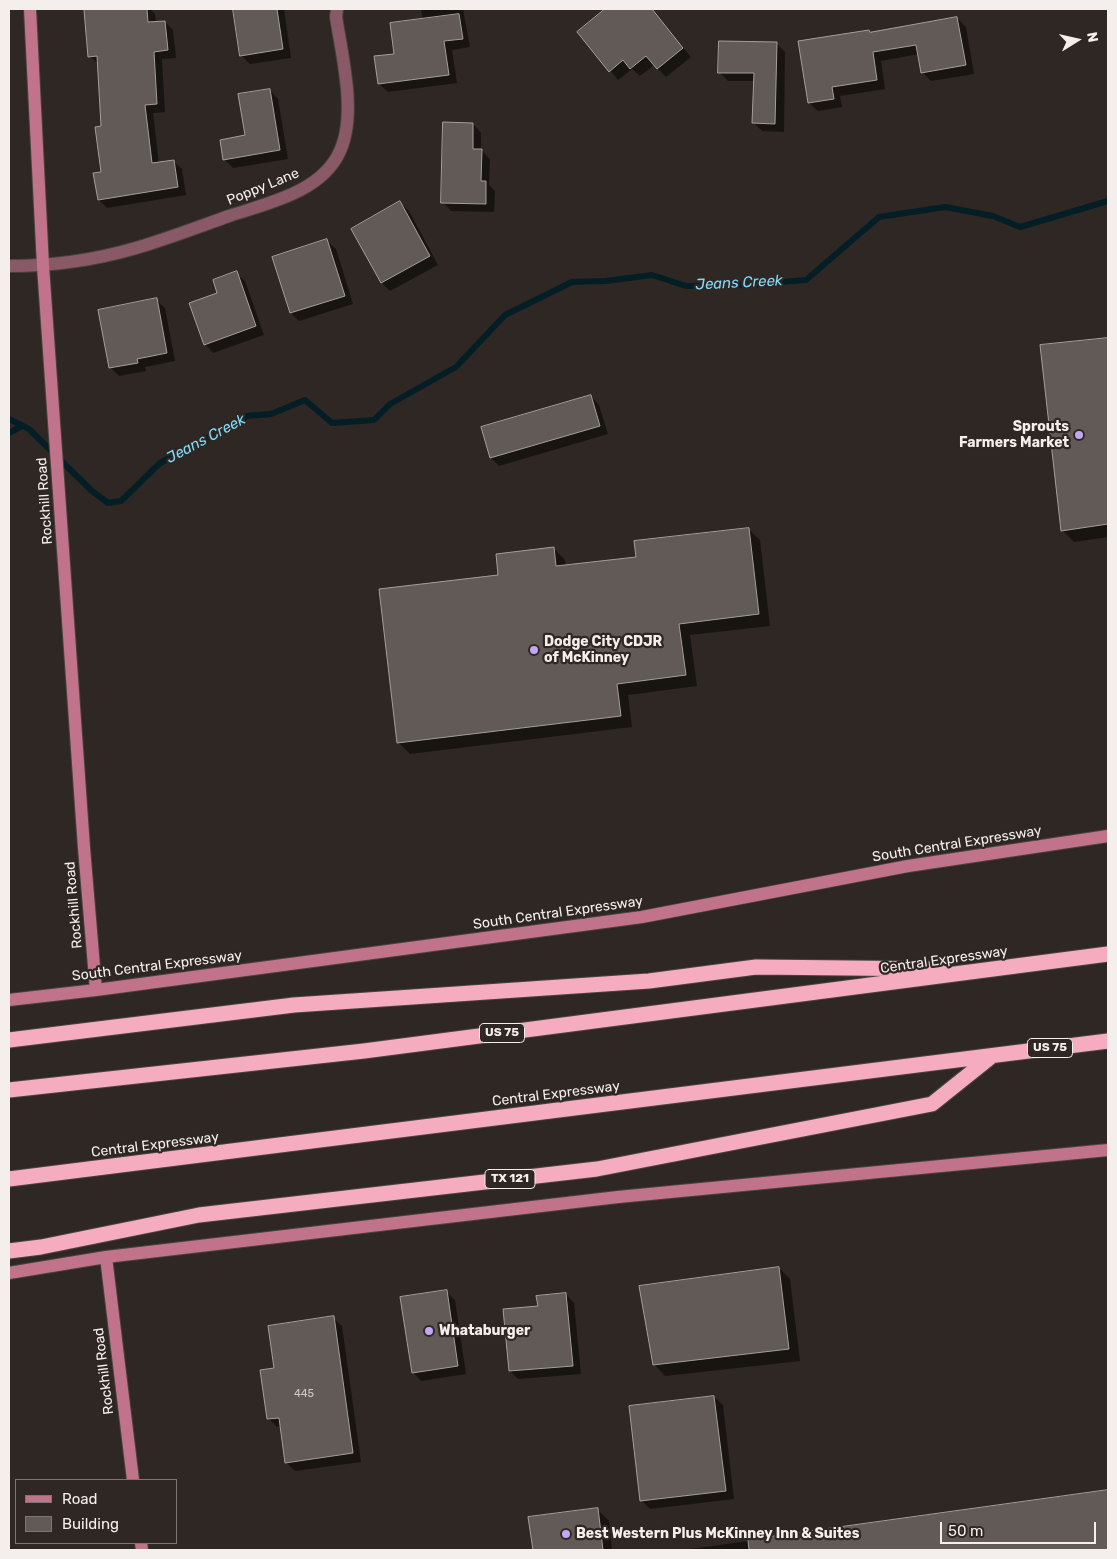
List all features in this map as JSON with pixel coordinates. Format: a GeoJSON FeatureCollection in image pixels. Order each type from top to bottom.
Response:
{"type":"FeatureCollection","features":[{"type":"Feature","properties":{"kind":"highway","name":"Central Expressway"},"geometry":{"type":"LineString","coordinates":[[9,1090],[364,1051],[1108,954]]}},
{"type":"Feature","properties":{"kind":"highway"},"geometry":{"type":"LineString","coordinates":[[9,1040],[294,1005],[649,981],[756,967],[994,970]]}},
{"type":"Feature","properties":{"kind":"highway","name":"Central Expressway"},"geometry":{"type":"LineString","coordinates":[[9,1179],[1108,1041]]}},
{"type":"Feature","properties":{"kind":"highway","name":"TX 121"},"geometry":{"type":"LineString","coordinates":[[9,1252],[41,1248],[199,1215],[597,1169],[932,1104],[992,1056]]}},
{"type":"Feature","properties":{"kind":"main road","name":"Rockhill Road"},"geometry":{"type":"LineString","coordinates":[[30,9],[44,266],[60,504],[96,990]]}},
{"type":"Feature","properties":{"kind":"main road","name":"South Central Expressway"},"geometry":{"type":"LineString","coordinates":[[9,1000],[642,917],[908,866],[1108,836]]}},
{"type":"Feature","properties":{"kind":"main road"},"geometry":{"type":"LineString","coordinates":[[9,1273],[106,1257],[618,1198],[1108,1150]]}},
{"type":"Feature","properties":{"kind":"main road","name":"Rockhill Road"},"geometry":{"type":"LineString","coordinates":[[106,1257],[133,1479]]}},
{"type":"Feature","properties":{"kind":"street","name":"Poppy Lane"},"geometry":{"type":"LineString","coordinates":[[9,266],[44,266],[109,255],[160,241],[284,197],[316,180],[327,171],[340,151],[348,123],[348,100],[336,16],[337,9]]}},
{"type":"Feature","properties":{"kind":"building"},"geometry":{"type":"Polygon","coordinates":[[[147,9],[148,22],[165,21],[168,50],[154,52],[157,104],[145,105],[152,163],[174,160],[178,187],[98,200],[93,173],[101,172],[95,127],[101,126],[97,56],[88,57],[84,10],[147,9]]]}},
{"type":"Feature","properties":{"kind":"building"},"geometry":{"type":"Polygon","coordinates":[[[233,9],[277,9],[283,49],[240,56],[233,9]]]}},
{"type":"Feature","properties":{"kind":"building"},"geometry":{"type":"Polygon","coordinates":[[[605,9],[652,9],[683,48],[657,69],[646,56],[630,69],[623,60],[609,72],[577,32],[605,9]]]}},
{"type":"Feature","properties":{"kind":"building"},"geometry":{"type":"Polygon","coordinates":[[[459,14],[463,39],[444,41],[449,75],[378,84],[374,56],[394,54],[390,23],[459,14]]]}},
{"type":"Feature","properties":{"kind":"building"},"geometry":{"type":"Polygon","coordinates":[[[957,17],[966,65],[921,73],[916,45],[873,52],[877,80],[832,87],[834,99],[808,103],[798,41],[869,30],[870,32],[957,17]]]}},
{"type":"Feature","properties":{"kind":"building"},"geometry":{"type":"Polygon","coordinates":[[[719,41],[777,42],[775,124],[752,123],[754,73],[718,73],[719,41]]]}},
{"type":"Feature","properties":{"kind":"building"},"geometry":{"type":"Polygon","coordinates":[[[270,89],[280,150],[223,160],[220,140],[245,135],[238,94],[270,89]]]}},
{"type":"Feature","properties":{"kind":"building"},"geometry":{"type":"Polygon","coordinates":[[[443,122],[473,123],[473,149],[482,149],[481,181],[486,181],[486,204],[441,203],[443,122]]]}},
{"type":"Feature","properties":{"kind":"building"},"geometry":{"type":"Polygon","coordinates":[[[400,201],[430,256],[381,283],[351,229],[400,201]]]}},
{"type":"Feature","properties":{"kind":"building"},"geometry":{"type":"Polygon","coordinates":[[[327,239],[345,296],[290,313],[272,257],[327,239]]]}},
{"type":"Feature","properties":{"kind":"building"},"geometry":{"type":"Polygon","coordinates":[[[237,271],[256,326],[204,345],[189,303],[217,293],[213,280],[237,271]]]}},
{"type":"Feature","properties":{"kind":"building"},"geometry":{"type":"Polygon","coordinates":[[[157,298],[167,353],[137,359],[138,363],[109,368],[98,310],[157,298]]]}},
{"type":"Feature","properties":{"kind":"building","name":"Sprouts Farmers Market"},"geometry":{"type":"Polygon","coordinates":[[[1108,338],[1108,524],[1061,531],[1040,345],[1108,338]]]}},
{"type":"Feature","properties":{"kind":"building"},"geometry":{"type":"Polygon","coordinates":[[[591,395],[600,426],[490,458],[481,427],[591,395]]]}},
{"type":"Feature","properties":{"kind":"building","name":"Dodge City CDJR of McKinney"},"geometry":{"type":"Polygon","coordinates":[[[749,528],[759,614],[679,624],[686,675],[617,684],[621,716],[397,743],[379,589],[498,575],[496,554],[554,547],[556,566],[636,557],[634,541],[749,528]]]}},
{"type":"Feature","properties":{"kind":"building"},"geometry":{"type":"Polygon","coordinates":[[[779,1267],[789,1349],[653,1365],[639,1286],[779,1267]]]}},
{"type":"Feature","properties":{"kind":"building","name":"Whataburger"},"geometry":{"type":"Polygon","coordinates":[[[447,1290],[458,1366],[412,1373],[400,1297],[447,1290]]]}},
{"type":"Feature","properties":{"kind":"building"},"geometry":{"type":"Polygon","coordinates":[[[566,1293],[573,1366],[509,1371],[503,1309],[538,1306],[536,1296],[566,1293]]]}},
{"type":"Feature","properties":{"kind":"building"},"geometry":{"type":"Polygon","coordinates":[[[334,1316],[353,1453],[285,1463],[279,1418],[267,1419],[260,1370],[274,1368],[268,1326],[334,1316]]]}},
{"type":"Feature","properties":{"kind":"building"},"geometry":{"type":"Polygon","coordinates":[[[714,1396],[726,1491],[640,1501],[629,1406],[714,1396]]]}},
{"type":"Feature","properties":{"kind":"building"},"geometry":{"type":"Polygon","coordinates":[[[1108,1490],[1108,1550],[749,1550],[748,1540],[1108,1490]]]}},
{"type":"Feature","properties":{"kind":"building","name":"Best Western Plus McKinney Inn & Suites"},"geometry":{"type":"Polygon","coordinates":[[[598,1508],[603,1550],[533,1550],[528,1517],[598,1508]]]}},
{"type":"Feature","properties":{"kind":"waterway","name":"Jeans Creek"},"geometry":{"type":"LineString","coordinates":[[9,419],[29,429],[92,491],[108,503],[121,501],[160,463],[247,416],[271,414],[305,400],[332,423],[374,420],[390,404],[456,367],[505,315],[572,282],[606,281],[652,275],[686,286],[746,285],[806,280],[879,217],[945,207],[993,216],[1020,227],[1108,201]]}},
{"type":"Feature","properties":{"kind":"waterway"},"geometry":{"type":"LineString","coordinates":[[9,433],[22,426]]}},
{"type":"Feature","properties":{"kind":"place","name":"Sprouts Farmers Market"},"geometry":{"type":"Point","coordinates":[1079,435]}},
{"type":"Feature","properties":{"kind":"place","name":"Dodge City CDJR of McKinney"},"geometry":{"type":"Point","coordinates":[534,650]}},
{"type":"Feature","properties":{"kind":"place","name":"Whataburger"},"geometry":{"type":"Point","coordinates":[429,1331]}},
{"type":"Feature","properties":{"kind":"place","name":"Best Western Plus McKinney Inn & Suites"},"geometry":{"type":"Point","coordinates":[566,1534]}}]}
